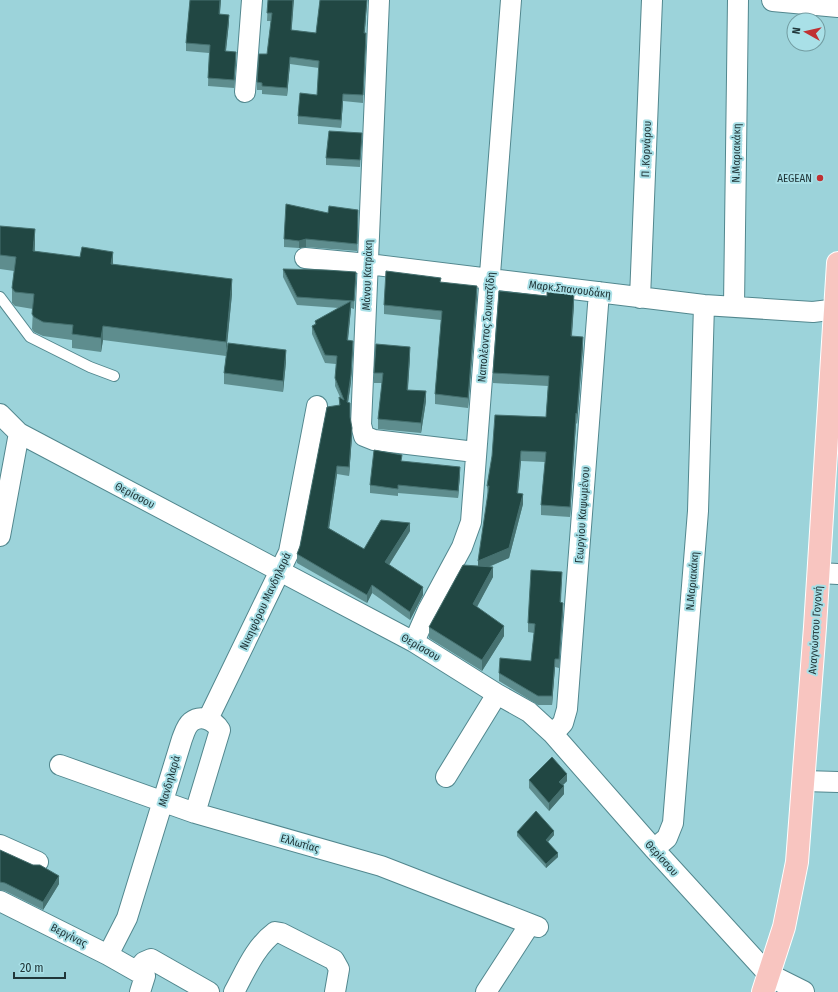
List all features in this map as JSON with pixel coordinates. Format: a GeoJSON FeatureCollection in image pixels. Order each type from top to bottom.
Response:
{"type":"FeatureCollection","features":[{"type":"Feature","properties":{"kind":"main road"},"geometry":{"type":"LineString","coordinates":[[773,0],[838,6]]}},
{"type":"Feature","properties":{"kind":"main road","name":"Αναγνώστου Γογονή"},"geometry":{"type":"LineString","coordinates":[[766,984],[784,927],[797,862],[804,781],[828,573],[838,263]]}},
{"type":"Feature","properties":{"kind":"main road"},"geometry":{"type":"LineString","coordinates":[[766,984],[803,992]]}},
{"type":"Feature","properties":{"kind":"street"},"geometry":{"type":"LineString","coordinates":[[245,92],[252,0]]}},
{"type":"Feature","properties":{"kind":"street","name":"Μάνου Κατράκη"},"geometry":{"type":"LineString","coordinates":[[379,0],[361,425],[364,436],[374,440],[475,452]]}},
{"type":"Feature","properties":{"kind":"street","name":"Ναπολέοντος Σουκατζίδη"},"geometry":{"type":"LineString","coordinates":[[414,642],[428,610],[462,547],[471,522],[475,452],[491,279],[511,0]]}},
{"type":"Feature","properties":{"kind":"street","name":"Π .Κορνάρου"},"geometry":{"type":"LineString","coordinates":[[640,298],[652,0]]}},
{"type":"Feature","properties":{"kind":"street","name":"Ν.Μαριακάκη"},"geometry":{"type":"LineString","coordinates":[[734,306],[738,0]]}},
{"type":"Feature","properties":{"kind":"street","name":"Μαρκ.Σπανουδάκη"},"geometry":{"type":"LineString","coordinates":[[305,258],[368,264],[704,305],[813,312],[837,309]]}},
{"type":"Feature","properties":{"kind":"street","name":"Γεωργίου Καψωμένου"},"geometry":{"type":"LineString","coordinates":[[553,734],[563,723],[566,709],[599,292]]}},
{"type":"Feature","properties":{"kind":"street","name":"Ν.Μαριακάκη"},"geometry":{"type":"LineString","coordinates":[[654,849],[667,838],[673,823],[698,511],[704,305]]}},
{"type":"Feature","properties":{"kind":"street","name":"Νικηφόρου Μανδηλαρά"},"geometry":{"type":"LineString","coordinates":[[208,719],[289,552],[317,406]]}},
{"type":"Feature","properties":{"kind":"street","name":"Θερίσσου"},"geometry":{"type":"LineString","coordinates":[[0,414],[19,433],[280,573],[414,642],[497,694],[529,712],[553,734],[654,849],[766,984]]}},
{"type":"Feature","properties":{"kind":"street"},"geometry":{"type":"LineString","coordinates":[[0,536],[4,487],[19,433]]}},
{"type":"Feature","properties":{"kind":"street"},"geometry":{"type":"LineString","coordinates":[[446,777],[497,694]]}},
{"type":"Feature","properties":{"kind":"street","name":"Μανδηλαρά"},"geometry":{"type":"LineString","coordinates":[[108,955],[127,918],[182,739],[190,723],[198,719],[208,719]]}},
{"type":"Feature","properties":{"kind":"street"},"geometry":{"type":"LineString","coordinates":[[195,813],[220,730],[216,723],[208,719]]}},
{"type":"Feature","properties":{"kind":"street","name":"Ελλωτίας"},"geometry":{"type":"LineString","coordinates":[[60,765],[195,813],[381,866],[534,925],[486,992]]}},
{"type":"Feature","properties":{"kind":"street"},"geometry":{"type":"LineString","coordinates":[[804,781],[838,782]]}},
{"type":"Feature","properties":{"kind":"street"},"geometry":{"type":"LineString","coordinates":[[0,845],[38,862]]}},
{"type":"Feature","properties":{"kind":"street","name":"Βεργίνας"},"geometry":{"type":"LineString","coordinates":[[0,901],[108,955],[136,971]]}},
{"type":"Feature","properties":{"kind":"street"},"geometry":{"type":"LineString","coordinates":[[234,992],[263,941],[275,932],[282,933],[334,960],[339,969],[334,992]]}},
{"type":"Feature","properties":{"kind":"street"},"geometry":{"type":"LineString","coordinates":[[140,992],[145,976],[136,971],[144,962],[151,959],[209,992]]}},
{"type":"Feature","properties":{"kind":"lane"},"geometry":{"type":"LineString","coordinates":[[0,297],[30,337],[90,367],[114,376]]}},
{"type":"Feature","properties":{"kind":"building"},"geometry":{"type":"Polygon","coordinates":[[[190,0],[220,0],[219,14],[229,15],[225,51],[236,52],[234,80],[208,78],[210,45],[186,43],[190,0]]]}},
{"type":"Feature","properties":{"kind":"building"},"geometry":{"type":"Polygon","coordinates":[[[268,0],[293,0],[291,30],[316,33],[320,0],[367,0],[364,33],[366,33],[363,95],[343,94],[341,120],[298,116],[300,93],[317,95],[319,61],[290,57],[287,88],[262,86],[262,83],[257,82],[259,54],[267,54],[272,13],[267,13],[268,0]]]}},
{"type":"Feature","properties":{"kind":"building"},"geometry":{"type":"Polygon","coordinates":[[[329,131],[362,133],[360,160],[326,158],[329,131]]]}},
{"type":"Feature","properties":{"kind":"building"},"geometry":{"type":"Polygon","coordinates":[[[286,204],[328,213],[329,206],[358,210],[357,244],[306,239],[299,241],[284,239],[286,204]]]}},
{"type":"Feature","properties":{"kind":"building"},"geometry":{"type":"Polygon","coordinates":[[[0,226],[35,229],[33,251],[80,257],[82,247],[113,252],[111,264],[232,279],[226,342],[103,326],[101,338],[72,334],[73,325],[43,322],[34,317],[32,314],[34,294],[15,292],[12,288],[16,257],[0,255],[0,226]]]}},
{"type":"Feature","properties":{"kind":"building"},"geometry":{"type":"Polygon","coordinates":[[[283,269],[356,272],[354,301],[297,297],[283,269]]]}},
{"type":"Feature","properties":{"kind":"building"},"geometry":{"type":"Polygon","coordinates":[[[386,271],[441,278],[440,282],[477,286],[468,398],[435,394],[442,311],[384,305],[386,271]]]}},
{"type":"Feature","properties":{"kind":"building"},"geometry":{"type":"Polygon","coordinates":[[[499,291],[547,296],[547,292],[574,294],[571,336],[583,337],[570,507],[541,505],[546,452],[521,451],[517,493],[523,494],[509,548],[478,561],[489,486],[487,486],[492,456],[495,415],[546,417],[549,376],[493,373],[499,291]]]}},
{"type":"Feature","properties":{"kind":"building"},"geometry":{"type":"Polygon","coordinates":[[[351,301],[347,340],[353,341],[351,374],[347,402],[350,403],[352,428],[349,467],[337,466],[328,528],[364,549],[381,520],[410,523],[385,562],[423,587],[410,612],[372,585],[367,595],[297,554],[300,546],[327,407],[340,405],[339,397],[344,400],[335,378],[337,356],[325,355],[312,326],[316,324],[315,321],[351,301]]]}},
{"type":"Feature","properties":{"kind":"building"},"geometry":{"type":"Polygon","coordinates":[[[228,343],[286,350],[283,381],[224,373],[228,343]]]}},
{"type":"Feature","properties":{"kind":"building"},"geometry":{"type":"Polygon","coordinates":[[[376,344],[410,347],[407,390],[426,391],[421,423],[378,419],[383,373],[374,373],[376,344]]]}},
{"type":"Feature","properties":{"kind":"building"},"geometry":{"type":"Polygon","coordinates":[[[374,450],[402,455],[401,461],[460,467],[458,491],[398,485],[398,489],[370,485],[374,450]]]}},
{"type":"Feature","properties":{"kind":"building"},"geometry":{"type":"Polygon","coordinates":[[[463,565],[493,567],[473,604],[504,626],[482,660],[429,627],[463,565]]]}},
{"type":"Feature","properties":{"kind":"building"},"geometry":{"type":"Polygon","coordinates":[[[531,570],[562,572],[560,602],[563,603],[559,659],[555,659],[552,696],[538,696],[499,673],[500,658],[531,661],[535,624],[528,623],[531,570]]]}},
{"type":"Feature","properties":{"kind":"building"},"geometry":{"type":"Polygon","coordinates":[[[552,757],[567,774],[559,782],[564,786],[549,803],[529,780],[552,757]]]}},
{"type":"Feature","properties":{"kind":"building"},"geometry":{"type":"Polygon","coordinates":[[[536,811],[554,831],[546,840],[558,853],[546,864],[517,832],[536,811]]]}},
{"type":"Feature","properties":{"kind":"building"},"geometry":{"type":"Polygon","coordinates":[[[0,850],[33,865],[40,865],[59,876],[43,902],[5,883],[0,882],[0,850]]]}},
{"type":"Feature","properties":{"kind":"place","name":"AEGEAN"},"geometry":{"type":"Point","coordinates":[820,178]}}]}
